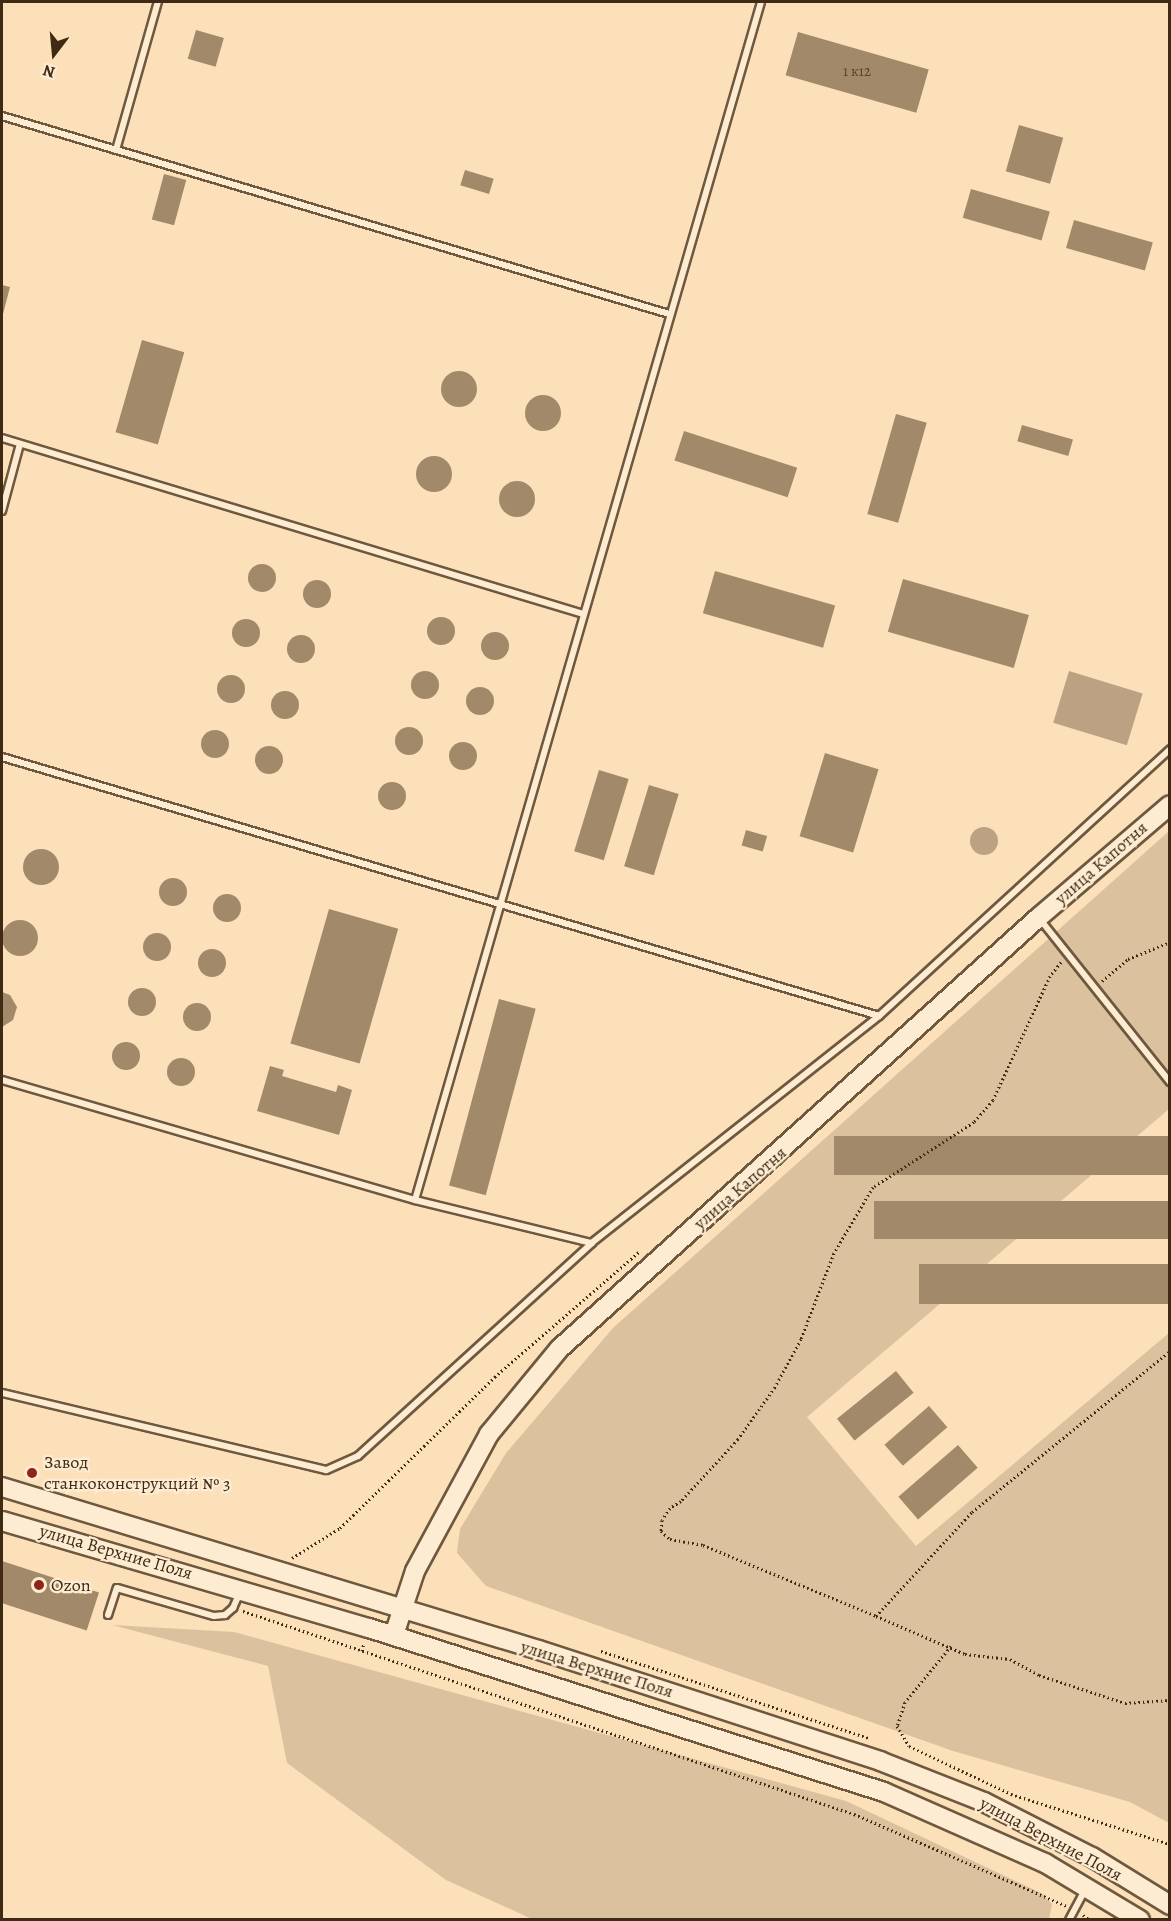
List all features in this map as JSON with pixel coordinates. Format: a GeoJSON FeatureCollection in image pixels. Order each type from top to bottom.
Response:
{"type":"FeatureCollection","features":[{"type":"Feature","properties":{"kind":"main road","name":"улица Капотня"},"geometry":{"type":"LineString","coordinates":[[394,1635],[415,1571],[489,1434],[559,1348],[1039,917],[1170,805]]}},
{"type":"Feature","properties":{"kind":"main road","name":"улица Верхние Поля"},"geometry":{"type":"LineString","coordinates":[[2,1487],[402,1609],[880,1761],[984,1802],[1092,1857],[1170,1905]]}},
{"type":"Feature","properties":{"kind":"main road","name":"улица Верхние Поля"},"geometry":{"type":"LineString","coordinates":[[2,1521],[394,1635],[884,1792],[997,1840],[1087,1887],[1140,1920]]}},
{"type":"Feature","properties":{"kind":"lane"},"geometry":{"type":"LineString","coordinates":[[116,150],[158,2]]}},
{"type":"Feature","properties":{"kind":"lane"},"geometry":{"type":"LineString","coordinates":[[415,1200],[760,2]]}},
{"type":"Feature","properties":{"kind":"lane"},"geometry":{"type":"LineString","coordinates":[[2,116],[669,314]]}},
{"type":"Feature","properties":{"kind":"lane"},"geometry":{"type":"LineString","coordinates":[[2,438],[583,614]]}},
{"type":"Feature","properties":{"kind":"lane"},"geometry":{"type":"LineString","coordinates":[[2,511],[20,444]]}},
{"type":"Feature","properties":{"kind":"lane"},"geometry":{"type":"LineString","coordinates":[[2,1393],[326,1470],[358,1456],[592,1244],[879,1016],[1170,749]]}},
{"type":"Feature","properties":{"kind":"lane"},"geometry":{"type":"LineString","coordinates":[[2,758],[879,1016]]}},
{"type":"Feature","properties":{"kind":"lane"},"geometry":{"type":"LineString","coordinates":[[1039,917],[1170,1082]]}},
{"type":"Feature","properties":{"kind":"lane"},"geometry":{"type":"LineString","coordinates":[[2,1080],[415,1200],[592,1244]]}},
{"type":"Feature","properties":{"kind":"lane"},"geometry":{"type":"LineString","coordinates":[[108,1615],[117,1588],[214,1616],[225,1615],[233,1608],[241,1589]]}},
{"type":"Feature","properties":{"kind":"lane"},"geometry":{"type":"LineString","coordinates":[[1070,1920],[1073,1908],[1087,1887]]}},
{"type":"Feature","properties":{"kind":"path"},"geometry":{"type":"LineString","coordinates":[[1094,987],[1128,958],[1170,942]]}},
{"type":"Feature","properties":{"kind":"path"},"geometry":{"type":"LineString","coordinates":[[1068,953],[1050,976],[993,1100],[974,1122],[873,1187],[834,1253],[801,1339],[775,1387],[738,1439],[662,1520],[661,1531],[670,1539],[703,1545],[951,1646],[965,1654],[1010,1659],[1039,1675],[1125,1703],[1170,1700]]}},
{"type":"Feature","properties":{"kind":"path"},"geometry":{"type":"LineString","coordinates":[[876,1616],[972,1512],[1170,1351]]}},
{"type":"Feature","properties":{"kind":"path"},"geometry":{"type":"LineString","coordinates":[[233,1608],[854,1814],[1073,1908]]}},
{"type":"Feature","properties":{"kind":"path"},"geometry":{"type":"LineString","coordinates":[[951,1646],[906,1702],[897,1726],[909,1746],[1011,1794],[1170,1844]]}},
{"type":"Feature","properties":{"kind":"shaded area"},"geometry":{"type":"Polygon","coordinates":[[[1069,671],[1143,694],[1127,745],[1053,723],[1069,671]]]}},
{"type":"Feature","properties":{"kind":"shaded area"},"geometry":{"type":"Polygon","coordinates":[[[984,827],[994,831],[998,841],[994,851],[984,855],[974,851],[970,841],[974,831],[984,827]]]}},
{"type":"Feature","properties":{"kind":"shaded area"},"geometry":{"type":"Polygon","coordinates":[[[1169,831],[1169,1109],[807,1417],[916,1546],[1169,1333],[1169,1823],[1130,1802],[953,1751],[486,1586],[457,1553],[460,1529],[506,1453],[613,1328],[1169,831]]]}},
{"type":"Feature","properties":{"kind":"shaded area"},"geometry":{"type":"Polygon","coordinates":[[[112,1625],[234,1632],[846,1801],[1041,1893],[1052,1904],[1049,1919],[532,1919],[446,1880],[287,1763],[268,1666],[112,1625]]]}},
{"type":"Feature","properties":{"kind":"building"},"geometry":{"type":"Polygon","coordinates":[[[196,30],[224,38],[216,67],[188,59],[196,30]]]}},
{"type":"Feature","properties":{"kind":"building"},"geometry":{"type":"Polygon","coordinates":[[[798,32],[929,69],[916,113],[786,75],[798,32]]]}},
{"type":"Feature","properties":{"kind":"building"},"geometry":{"type":"Polygon","coordinates":[[[1019,125],[1063,138],[1050,184],[1006,171],[1019,125]]]}},
{"type":"Feature","properties":{"kind":"building"},"geometry":{"type":"Polygon","coordinates":[[[465,170],[494,179],[489,194],[460,185],[465,170]]]}},
{"type":"Feature","properties":{"kind":"building"},"geometry":{"type":"Polygon","coordinates":[[[164,174],[186,180],[174,225],[152,219],[164,174]]]}},
{"type":"Feature","properties":{"kind":"building"},"geometry":{"type":"Polygon","coordinates":[[[971,189],[1050,212],[1042,240],[963,218],[971,189]]]}},
{"type":"Feature","properties":{"kind":"building"},"geometry":{"type":"Polygon","coordinates":[[[1074,220],[1153,243],[1145,270],[1066,248],[1074,220]]]}},
{"type":"Feature","properties":{"kind":"building"},"geometry":{"type":"Polygon","coordinates":[[[2,285],[10,287],[2,318],[2,285]]]}},
{"type":"Feature","properties":{"kind":"building"},"geometry":{"type":"Polygon","coordinates":[[[142,340],[184,352],[158,444],[116,432],[142,340]]]}},
{"type":"Feature","properties":{"kind":"building"},"geometry":{"type":"Polygon","coordinates":[[[459,371],[472,376],[477,389],[472,402],[459,407],[446,402],[441,389],[446,376],[459,371]]]}},
{"type":"Feature","properties":{"kind":"building"},"geometry":{"type":"Polygon","coordinates":[[[543,395],[556,400],[561,413],[556,426],[543,431],[530,426],[525,413],[530,400],[543,395]]]}},
{"type":"Feature","properties":{"kind":"building"},"geometry":{"type":"Polygon","coordinates":[[[896,414],[927,423],[898,523],[867,514],[896,414]]]}},
{"type":"Feature","properties":{"kind":"building"},"geometry":{"type":"Polygon","coordinates":[[[1022,425],[1073,440],[1068,456],[1017,441],[1022,425]]]}},
{"type":"Feature","properties":{"kind":"building"},"geometry":{"type":"Polygon","coordinates":[[[684,431],[797,468],[788,497],[674,460],[684,431]]]}},
{"type":"Feature","properties":{"kind":"building"},"geometry":{"type":"Polygon","coordinates":[[[434,456],[447,461],[452,474],[447,487],[434,492],[421,487],[416,474],[421,461],[434,456]]]}},
{"type":"Feature","properties":{"kind":"building"},"geometry":{"type":"Polygon","coordinates":[[[517,481],[530,486],[535,499],[530,512],[517,517],[504,512],[499,499],[504,486],[517,481]]]}},
{"type":"Feature","properties":{"kind":"building"},"geometry":{"type":"Polygon","coordinates":[[[262,564],[272,568],[276,578],[272,588],[262,592],[252,588],[248,578],[252,568],[262,564]]]}},
{"type":"Feature","properties":{"kind":"building"},"geometry":{"type":"Polygon","coordinates":[[[715,571],[835,605],[823,648],[703,613],[715,571]]]}},
{"type":"Feature","properties":{"kind":"building"},"geometry":{"type":"Polygon","coordinates":[[[903,579],[1029,615],[1014,668],[888,632],[903,579]]]}},
{"type":"Feature","properties":{"kind":"building"},"geometry":{"type":"Polygon","coordinates":[[[317,580],[327,584],[331,594],[327,604],[317,608],[307,604],[303,594],[307,584],[317,580]]]}},
{"type":"Feature","properties":{"kind":"building"},"geometry":{"type":"Polygon","coordinates":[[[441,617],[451,621],[455,631],[451,641],[441,645],[431,641],[427,631],[431,621],[441,617]]]}},
{"type":"Feature","properties":{"kind":"building"},"geometry":{"type":"Polygon","coordinates":[[[246,619],[256,623],[260,633],[256,643],[246,647],[236,643],[232,633],[236,623],[246,619]]]}},
{"type":"Feature","properties":{"kind":"building"},"geometry":{"type":"Polygon","coordinates":[[[495,632],[505,636],[509,646],[505,656],[495,660],[485,656],[481,646],[485,636],[495,632]]]}},
{"type":"Feature","properties":{"kind":"building"},"geometry":{"type":"Polygon","coordinates":[[[301,635],[311,639],[315,649],[311,659],[301,663],[291,659],[287,649],[291,639],[301,635]]]}},
{"type":"Feature","properties":{"kind":"building"},"geometry":{"type":"Polygon","coordinates":[[[425,671],[435,675],[439,685],[435,695],[425,699],[415,695],[411,685],[415,675],[425,671]]]}},
{"type":"Feature","properties":{"kind":"building"},"geometry":{"type":"Polygon","coordinates":[[[231,675],[241,679],[245,689],[241,699],[231,703],[221,699],[217,689],[221,679],[231,675]]]}},
{"type":"Feature","properties":{"kind":"building"},"geometry":{"type":"Polygon","coordinates":[[[480,687],[490,691],[494,701],[490,711],[480,715],[470,711],[466,701],[470,691],[480,687]]]}},
{"type":"Feature","properties":{"kind":"building"},"geometry":{"type":"Polygon","coordinates":[[[285,691],[295,695],[299,705],[295,715],[285,719],[275,715],[271,705],[275,695],[285,691]]]}},
{"type":"Feature","properties":{"kind":"building"},"geometry":{"type":"Polygon","coordinates":[[[409,727],[419,731],[423,741],[419,751],[409,755],[399,751],[395,741],[399,731],[409,727]]]}},
{"type":"Feature","properties":{"kind":"building"},"geometry":{"type":"Polygon","coordinates":[[[215,730],[225,734],[229,744],[225,754],[215,758],[205,754],[201,744],[205,734],[215,730]]]}},
{"type":"Feature","properties":{"kind":"building"},"geometry":{"type":"Polygon","coordinates":[[[463,742],[473,746],[477,756],[473,766],[463,770],[453,766],[449,756],[453,746],[463,742]]]}},
{"type":"Feature","properties":{"kind":"building"},"geometry":{"type":"Polygon","coordinates":[[[269,746],[279,750],[283,760],[279,770],[269,774],[259,770],[255,760],[259,750],[269,746]]]}},
{"type":"Feature","properties":{"kind":"building"},"geometry":{"type":"Polygon","coordinates":[[[825,753],[879,769],[853,853],[800,836],[825,753]]]}},
{"type":"Feature","properties":{"kind":"building"},"geometry":{"type":"Polygon","coordinates":[[[599,770],[629,779],[604,860],[574,851],[599,770]]]}},
{"type":"Feature","properties":{"kind":"building"},"geometry":{"type":"Polygon","coordinates":[[[392,782],[402,786],[406,796],[402,806],[392,810],[382,806],[378,796],[382,786],[392,782]]]}},
{"type":"Feature","properties":{"kind":"building"},"geometry":{"type":"Polygon","coordinates":[[[649,785],[679,794],[654,875],[624,866],[649,785]]]}},
{"type":"Feature","properties":{"kind":"building"},"geometry":{"type":"Polygon","coordinates":[[[746,830],[767,836],[763,851],[742,845],[746,830]]]}},
{"type":"Feature","properties":{"kind":"building"},"geometry":{"type":"Polygon","coordinates":[[[41,849],[53,855],[59,867],[53,879],[41,885],[29,879],[23,867],[29,855],[41,849]]]}},
{"type":"Feature","properties":{"kind":"building"},"geometry":{"type":"Polygon","coordinates":[[[173,878],[183,882],[187,892],[183,902],[173,906],[163,902],[159,892],[163,882],[173,878]]]}},
{"type":"Feature","properties":{"kind":"building"},"geometry":{"type":"Polygon","coordinates":[[[227,894],[237,898],[241,908],[237,918],[227,922],[217,918],[213,908],[217,898],[227,894]]]}},
{"type":"Feature","properties":{"kind":"building"},"geometry":{"type":"Polygon","coordinates":[[[329,909],[398,929],[360,1063],[290,1044],[329,909]]]}},
{"type":"Feature","properties":{"kind":"building"},"geometry":{"type":"Polygon","coordinates":[[[20,920],[32,926],[38,938],[32,950],[20,956],[8,950],[2,938],[8,926],[20,920]]]}},
{"type":"Feature","properties":{"kind":"building"},"geometry":{"type":"Polygon","coordinates":[[[157,933],[167,937],[171,947],[167,957],[157,961],[147,957],[143,947],[147,937],[157,933]]]}},
{"type":"Feature","properties":{"kind":"building"},"geometry":{"type":"Polygon","coordinates":[[[212,949],[222,953],[226,963],[222,973],[212,977],[202,973],[198,963],[202,953],[212,949]]]}},
{"type":"Feature","properties":{"kind":"building"},"geometry":{"type":"Polygon","coordinates":[[[142,988],[152,992],[156,1002],[152,1012],[142,1016],[132,1012],[128,1002],[132,992],[142,988]]]}},
{"type":"Feature","properties":{"kind":"building"},"geometry":{"type":"Polygon","coordinates":[[[2,992],[10,995],[17,1007],[13,1020],[2,1027],[2,992]]]}},
{"type":"Feature","properties":{"kind":"building"},"geometry":{"type":"Polygon","coordinates":[[[499,999],[536,1009],[486,1195],[449,1185],[499,999]]]}},
{"type":"Feature","properties":{"kind":"building"},"geometry":{"type":"Polygon","coordinates":[[[197,1003],[207,1007],[211,1017],[207,1027],[197,1031],[187,1027],[183,1017],[187,1007],[197,1003]]]}},
{"type":"Feature","properties":{"kind":"building"},"geometry":{"type":"Polygon","coordinates":[[[126,1042],[136,1046],[140,1056],[136,1066],[126,1070],[116,1066],[112,1056],[116,1046],[126,1042]]]}},
{"type":"Feature","properties":{"kind":"building"},"geometry":{"type":"Polygon","coordinates":[[[181,1058],[191,1062],[195,1072],[191,1082],[181,1086],[171,1082],[167,1072],[171,1062],[181,1058]]]}},
{"type":"Feature","properties":{"kind":"building"},"geometry":{"type":"Polygon","coordinates":[[[270,1066],[284,1070],[282,1076],[336,1092],[338,1085],[352,1090],[339,1135],[257,1111],[270,1066]]]}},
{"type":"Feature","properties":{"kind":"building"},"geometry":{"type":"Polygon","coordinates":[[[834,1136],[1170,1136],[1170,1175],[834,1175],[834,1136]]]}},
{"type":"Feature","properties":{"kind":"building"},"geometry":{"type":"Polygon","coordinates":[[[874,1201],[1170,1201],[1170,1239],[874,1239],[874,1201]]]}},
{"type":"Feature","properties":{"kind":"building"},"geometry":{"type":"Polygon","coordinates":[[[919,1264],[1170,1264],[1170,1304],[919,1304],[919,1264]]]}},
{"type":"Feature","properties":{"kind":"building"},"geometry":{"type":"Polygon","coordinates":[[[896,1371],[914,1393],[855,1441],[837,1419],[896,1371]]]}},
{"type":"Feature","properties":{"kind":"building"},"geometry":{"type":"Polygon","coordinates":[[[929,1406],[947,1427],[903,1466],[884,1445],[929,1406]]]}},
{"type":"Feature","properties":{"kind":"building"},"geometry":{"type":"Polygon","coordinates":[[[958,1445],[978,1468],[918,1519],[898,1497],[958,1445]]]}},
{"type":"Feature","properties":{"kind":"building"},"geometry":{"type":"Polygon","coordinates":[[[2,1561],[99,1593],[87,1631],[2,1603],[2,1561]]]}},
{"type":"Feature","properties":{"kind":"place","name":"Завод станкоконструкций № 3"},"geometry":{"type":"Point","coordinates":[32,1473]}},
{"type":"Feature","properties":{"kind":"place","name":"Ozon"},"geometry":{"type":"Point","coordinates":[39,1585]}}]}
